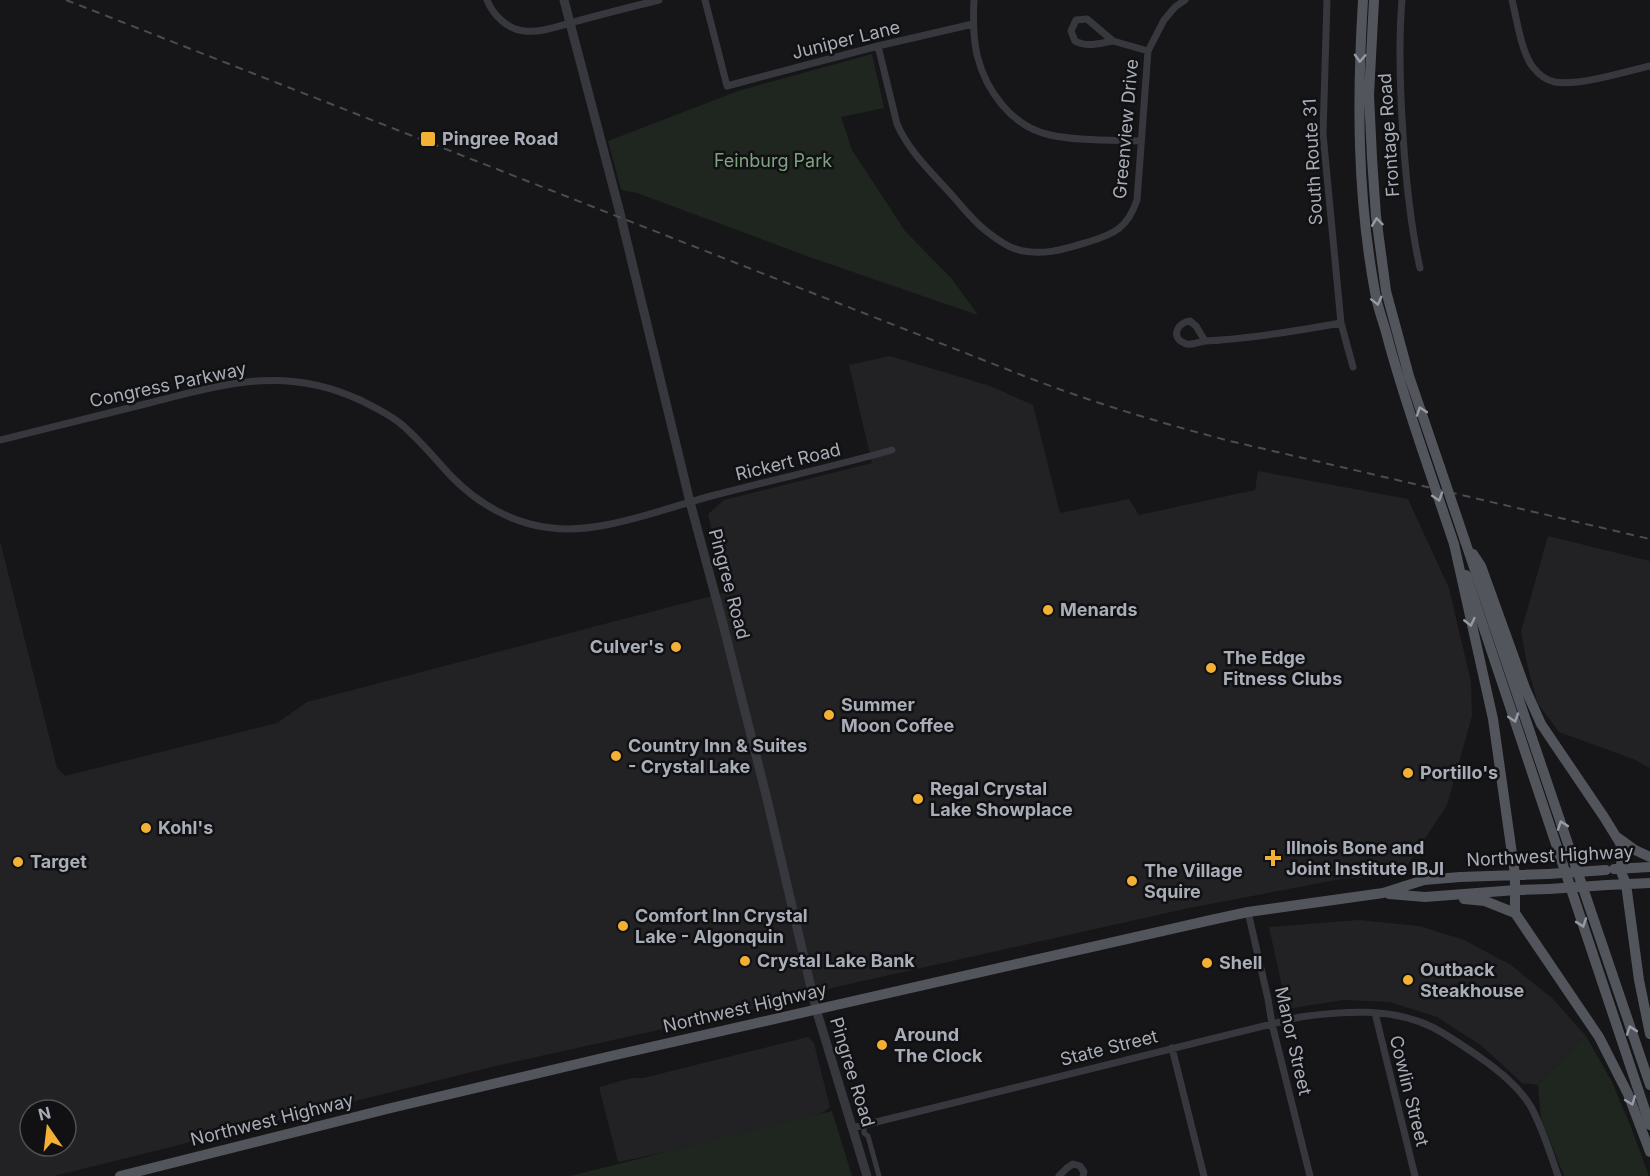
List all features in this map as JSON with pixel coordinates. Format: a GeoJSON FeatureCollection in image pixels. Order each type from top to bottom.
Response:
{"type":"FeatureCollection","features":[{"type":"Feature","properties":{"kind":"main road"},"geometry":{"type":"LineString","coordinates":[[1363,0],[1358,95],[1361,179],[1375,293],[1398,380],[1422,449],[1459,542],[1650,1086]]}},
{"type":"Feature","properties":{"kind":"main road"},"geometry":{"type":"LineString","coordinates":[[1374,0],[1369,95],[1371,148],[1376,216],[1386,291],[1409,376],[1440,466],[1465,572],[1650,1125]]}},
{"type":"Feature","properties":{"kind":"main road"},"geometry":{"type":"LineString","coordinates":[[1459,542],[1481,566],[1541,724],[1617,837],[1623,855],[1620,869],[1626,884],[1639,980],[1650,1034]]}},
{"type":"Feature","properties":{"kind":"main road"},"geometry":{"type":"LineString","coordinates":[[1459,542],[1470,621],[1489,697],[1515,875],[1515,914],[1599,1037],[1628,1094],[1650,1152]]}},
{"type":"Feature","properties":{"kind":"main road"},"geometry":{"type":"LineString","coordinates":[[1617,837],[1650,857]]}},
{"type":"Feature","properties":{"kind":"main road","name":"Northwest Highway"},"geometry":{"type":"LineString","coordinates":[[120,1176],[391,1108],[1248,912],[1383,893],[1424,880],[1650,867]]}},
{"type":"Feature","properties":{"kind":"main road","name":"Northwest Highway"},"geometry":{"type":"LineString","coordinates":[[1383,893],[1425,897],[1650,883]]}},
{"type":"Feature","properties":{"kind":"main road"},"geometry":{"type":"LineString","coordinates":[[1425,897],[1485,901],[1515,914]]}},
{"type":"Feature","properties":{"kind":"street"},"geometry":{"type":"LineString","coordinates":[[487,0],[491,10],[500,20],[518,30],[538,31],[659,0]]}},
{"type":"Feature","properties":{"kind":"street","name":"Pingree Road"},"geometry":{"type":"LineString","coordinates":[[564,0],[620,213],[690,502],[756,756],[816,1009],[867,1176]]}},
{"type":"Feature","properties":{"kind":"street","name":"Juniper Lane"},"geometry":{"type":"LineString","coordinates":[[705,0],[727,86],[878,46],[973,24]]}},
{"type":"Feature","properties":{"kind":"street"},"geometry":{"type":"LineString","coordinates":[[974,0],[973,24],[977,55],[985,78],[997,99],[1016,120],[1048,135],[1141,141]]}},
{"type":"Feature","properties":{"kind":"street","name":"Greenview Drive"},"geometry":{"type":"LineString","coordinates":[[878,46],[888,91],[902,136],[915,153],[983,229],[1014,249],[1051,252],[1116,232],[1126,224],[1133,213],[1137,200],[1148,51],[1164,20],[1175,7],[1185,0]]}},
{"type":"Feature","properties":{"kind":"street","name":"South Route 31"},"geometry":{"type":"LineString","coordinates":[[1327,0],[1323,134],[1341,323],[1353,367]]}},
{"type":"Feature","properties":{"kind":"street","name":"Frontage Road"},"geometry":{"type":"LineString","coordinates":[[1402,0],[1399,63],[1406,168],[1413,237],[1420,268]]}},
{"type":"Feature","properties":{"kind":"street"},"geometry":{"type":"LineString","coordinates":[[1512,0],[1522,42],[1531,65],[1542,76],[1552,81],[1579,81],[1650,66]]}},
{"type":"Feature","properties":{"kind":"street"},"geometry":{"type":"LineString","coordinates":[[1113,41],[1080,44],[1075,41],[1071,30],[1076,20],[1087,19],[1113,41],[1148,51]]}},
{"type":"Feature","properties":{"kind":"street"},"geometry":{"type":"LineString","coordinates":[[1205,340],[1289,332],[1341,323]]}},
{"type":"Feature","properties":{"kind":"street","name":"Congress Parkway"},"geometry":{"type":"LineString","coordinates":[[0,440],[214,387],[286,380],[327,387],[385,413],[400,423],[454,478],[484,504],[506,516],[529,524],[576,529],[624,521],[690,502]]}},
{"type":"Feature","properties":{"kind":"street","name":"Rickert Road"},"geometry":{"type":"LineString","coordinates":[[690,502],[892,450]]}},
{"type":"Feature","properties":{"kind":"street","name":"Manor Street"},"geometry":{"type":"LineString","coordinates":[[1248,912],[1272,1024],[1310,1176]]}},
{"type":"Feature","properties":{"kind":"street","name":"State Street"},"geometry":{"type":"LineString","coordinates":[[852,1128],[1300,1017],[1326,1013],[1375,1012],[1404,1017],[1430,1026],[1449,1036],[1494,1067],[1530,1105],[1543,1132],[1558,1176]]}},
{"type":"Feature","properties":{"kind":"street","name":"Cowlin Street"},"geometry":{"type":"LineString","coordinates":[[1375,1012],[1415,1176]]}},
{"type":"Feature","properties":{"kind":"street"},"geometry":{"type":"LineString","coordinates":[[1172,1048],[1204,1176]]}},
{"type":"Feature","properties":{"kind":"street"},"geometry":{"type":"LineString","coordinates":[[864,1125],[864,1133],[868,1136],[879,1176]]}},
{"type":"Feature","properties":{"kind":"street"},"geometry":{"type":"LineString","coordinates":[[1059,1176],[1073,1164],[1080,1166],[1084,1172],[1083,1176]]}},
{"type":"Feature","properties":{"kind":"shaded area"},"geometry":{"type":"Polygon","coordinates":[[[890,356],[990,386],[1033,405],[1060,513],[1129,499],[1139,515],[1255,490],[1258,471],[1408,499],[1449,588],[1471,682],[1472,716],[1447,805],[1401,875],[1341,879],[1189,908],[836,987],[785,1002],[500,1065],[54,1176],[0,1176],[0,541],[57,768],[65,776],[277,723],[307,702],[727,592],[708,514],[724,500],[872,463],[849,365],[890,356]]]}},
{"type":"Feature","properties":{"kind":"shaded area"},"geometry":{"type":"Polygon","coordinates":[[[1548,536],[1650,561],[1650,768],[1633,759],[1559,732],[1538,704],[1521,632],[1548,536]]]}},
{"type":"Feature","properties":{"kind":"shaded area"},"geometry":{"type":"Polygon","coordinates":[[[1359,920],[1419,926],[1464,940],[1511,965],[1553,999],[1586,1036],[1538,1085],[1522,1083],[1482,1046],[1437,1017],[1390,1002],[1343,1000],[1287,1009],[1269,927],[1359,920]]]}},
{"type":"Feature","properties":{"kind":"shaded area"},"geometry":{"type":"Polygon","coordinates":[[[808,1037],[814,1043],[830,1107],[824,1112],[705,1144],[618,1162],[599,1087],[808,1037]]]}},
{"type":"Feature","properties":{"kind":"green space","name":"Feinburg Park"},"geometry":{"type":"Polygon","coordinates":[[[872,54],[884,108],[841,117],[852,150],[905,231],[952,279],[978,315],[815,259],[637,193],[621,190],[608,141],[738,91],[872,54]]]}},
{"type":"Feature","properties":{"kind":"green space"},"geometry":{"type":"Polygon","coordinates":[[[1586,1036],[1612,1082],[1649,1176],[1564,1176],[1541,1118],[1538,1085],[1586,1036]]]}},
{"type":"Feature","properties":{"kind":"green space"},"geometry":{"type":"Polygon","coordinates":[[[832,1111],[852,1176],[570,1176],[832,1111]]]}},
{"type":"Feature","properties":{"kind":"railway"},"geometry":{"type":"LineString","coordinates":[[66,0],[1075,395],[1230,441],[1650,539]]}},
{"type":"Feature","properties":{"kind":"place","name":"Pingree Road"},"geometry":{"type":"Point","coordinates":[428,139]}},
{"type":"Feature","properties":{"kind":"place","name":"Menards"},"geometry":{"type":"Point","coordinates":[1048,610]}},
{"type":"Feature","properties":{"kind":"place","name":"Culver's"},"geometry":{"type":"Point","coordinates":[676,647]}},
{"type":"Feature","properties":{"kind":"place","name":"The Edge Fitness Clubs"},"geometry":{"type":"Point","coordinates":[1211,668]}},
{"type":"Feature","properties":{"kind":"place","name":"Summer Moon Coffee"},"geometry":{"type":"Point","coordinates":[829,715]}},
{"type":"Feature","properties":{"kind":"place","name":"Country Inn & Suites - Crystal Lake"},"geometry":{"type":"Point","coordinates":[616,756]}},
{"type":"Feature","properties":{"kind":"place","name":"Portillo's"},"geometry":{"type":"Point","coordinates":[1408,773]}},
{"type":"Feature","properties":{"kind":"place","name":"Regal Crystal Lake Showplace"},"geometry":{"type":"Point","coordinates":[918,799]}},
{"type":"Feature","properties":{"kind":"place","name":"Kohl's"},"geometry":{"type":"Point","coordinates":[146,828]}},
{"type":"Feature","properties":{"kind":"place","name":"Illnois Bone and Joint Institute IBJI"},"geometry":{"type":"Point","coordinates":[1273,858]}},
{"type":"Feature","properties":{"kind":"place","name":"Target"},"geometry":{"type":"Point","coordinates":[18,862]}},
{"type":"Feature","properties":{"kind":"place","name":"The Village Squire"},"geometry":{"type":"Point","coordinates":[1132,881]}},
{"type":"Feature","properties":{"kind":"place","name":"Comfort Inn Crystal Lake - Algonquin"},"geometry":{"type":"Point","coordinates":[623,926]}},
{"type":"Feature","properties":{"kind":"place","name":"Crystal Lake Bank"},"geometry":{"type":"Point","coordinates":[745,961]}},
{"type":"Feature","properties":{"kind":"place","name":"Shell"},"geometry":{"type":"Point","coordinates":[1207,963]}},
{"type":"Feature","properties":{"kind":"place","name":"Outback Steakhouse"},"geometry":{"type":"Point","coordinates":[1408,980]}},
{"type":"Feature","properties":{"kind":"place","name":"Around The Clock"},"geometry":{"type":"Point","coordinates":[882,1045]}}]}
